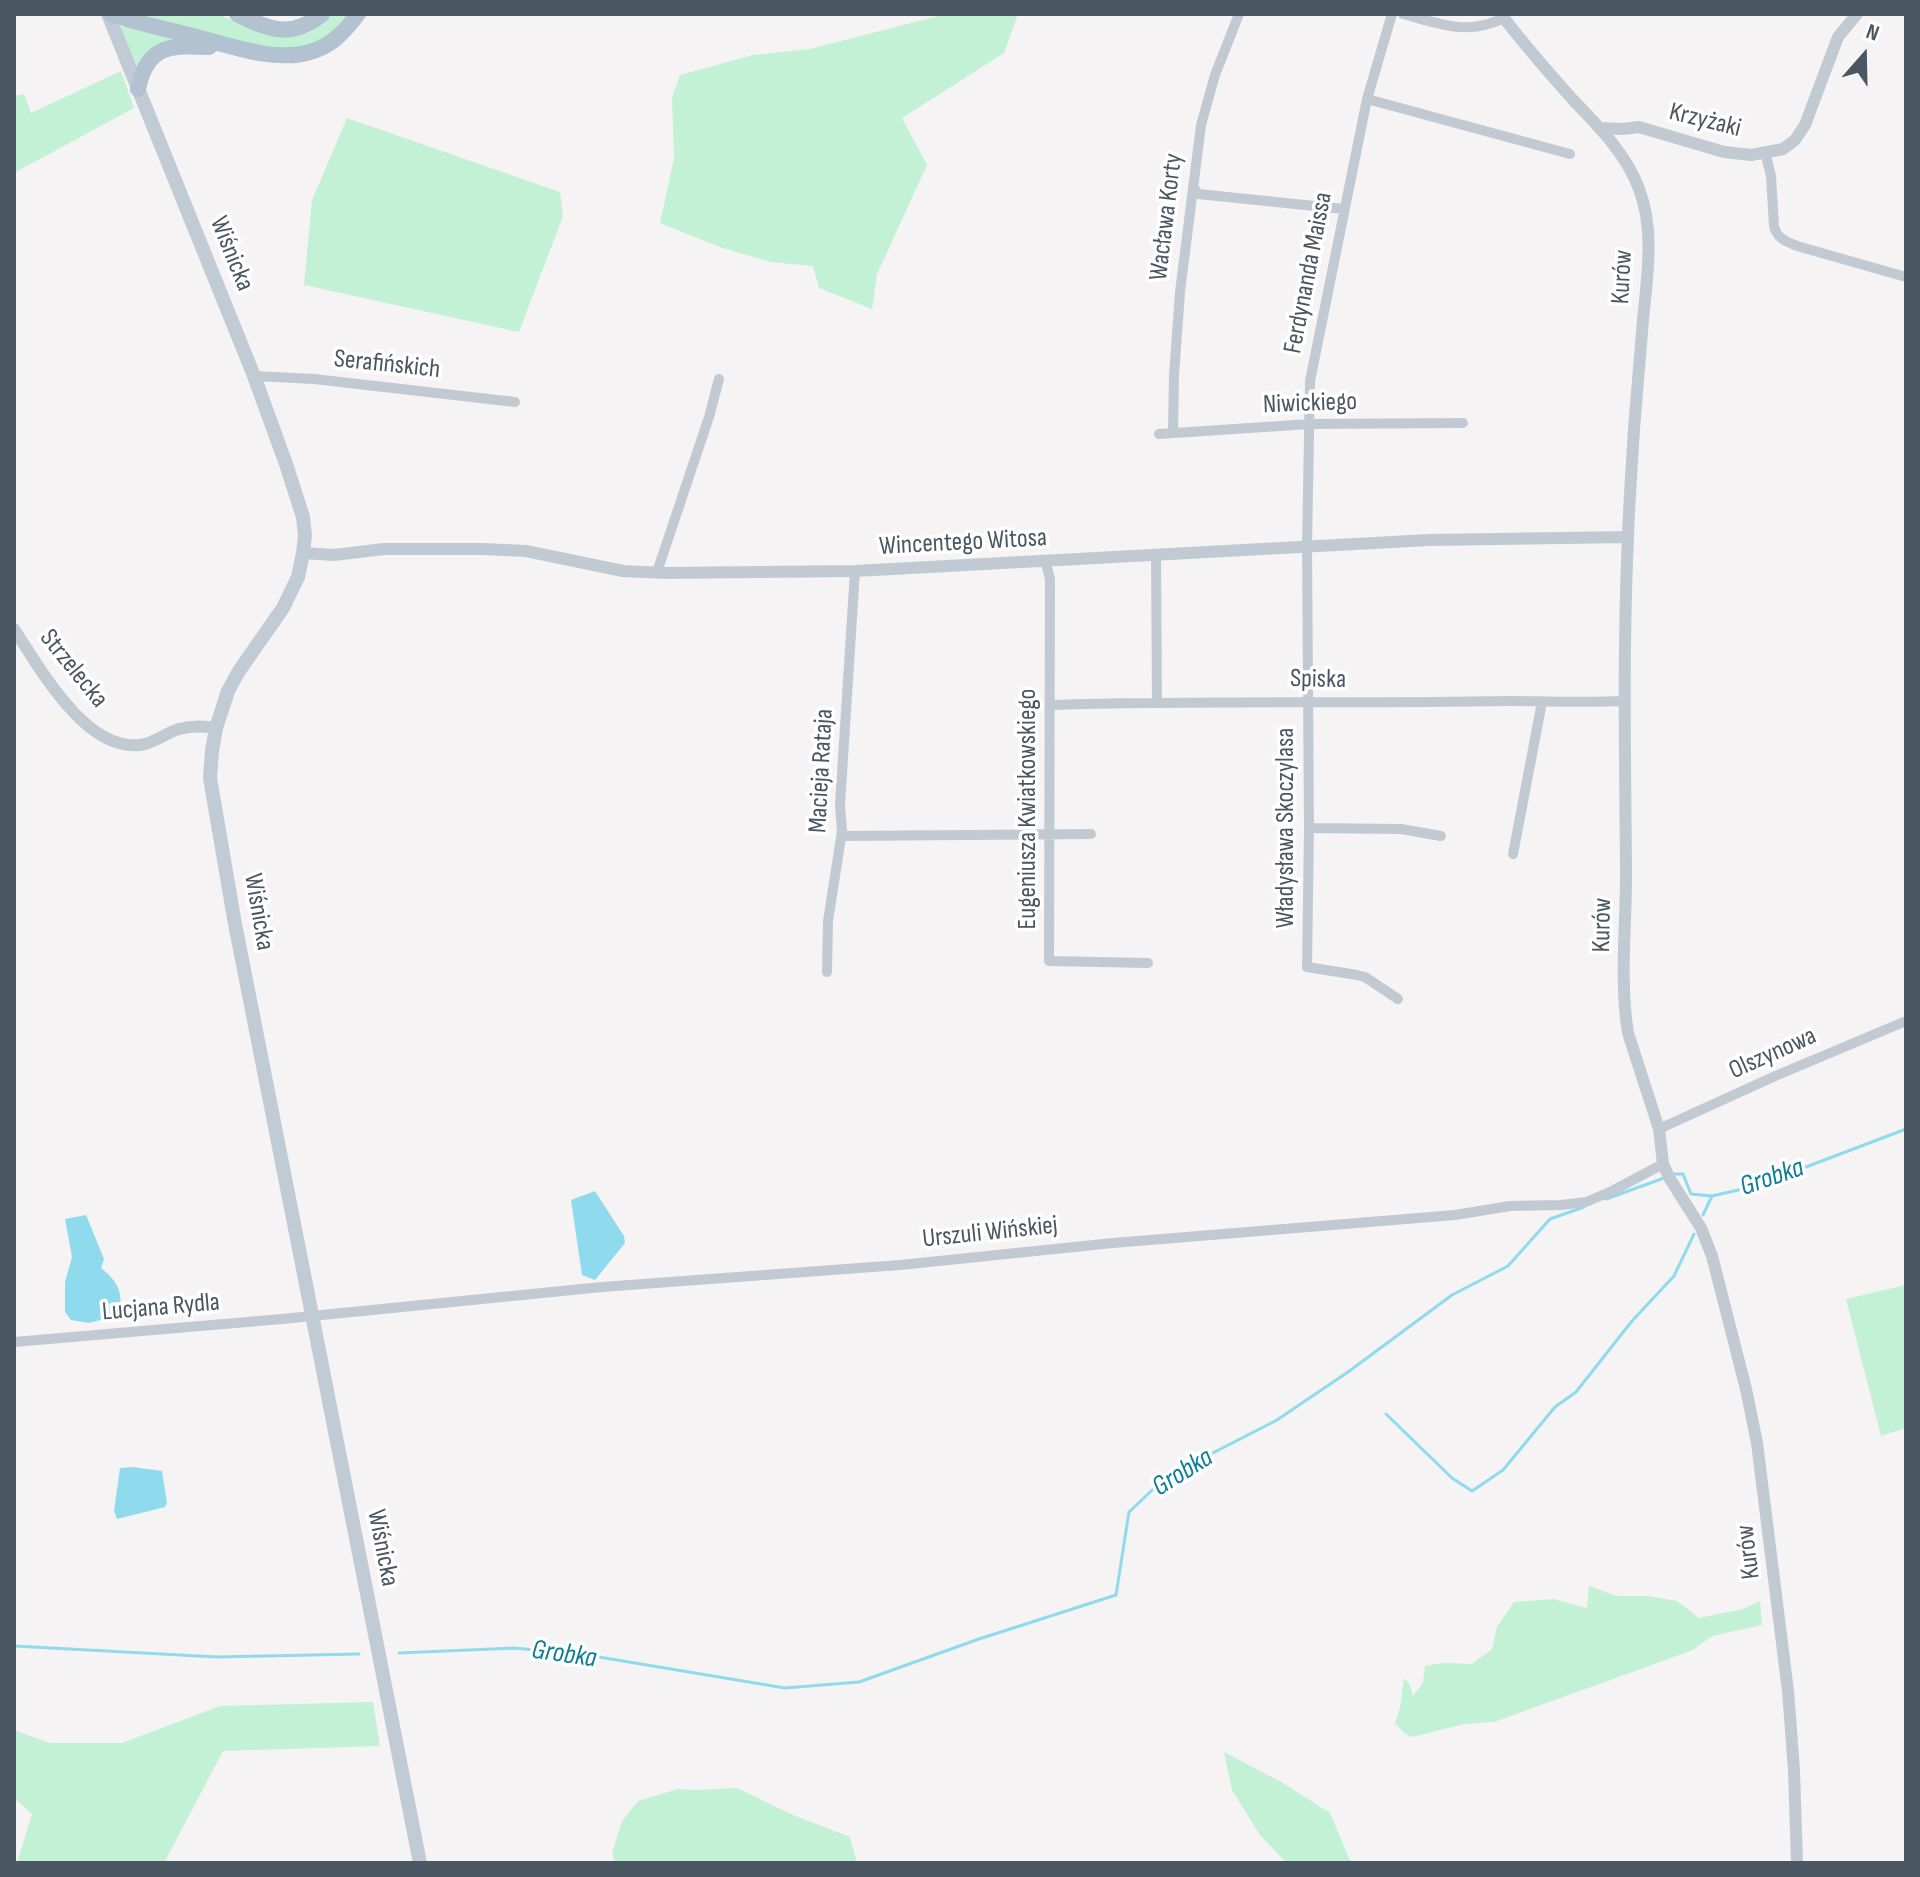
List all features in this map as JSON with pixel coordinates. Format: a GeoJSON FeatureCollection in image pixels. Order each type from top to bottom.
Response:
{"type":"FeatureCollection","features":[{"type":"Feature","properties":{"kind":"main road"},"geometry":{"type":"LineString","coordinates":[[110,14],[246,50],[282,56],[312,52],[337,38],[358,14]]}},
{"type":"Feature","properties":{"kind":"main road","name":"Wiśnicka"},"geometry":{"type":"LineString","coordinates":[[110,14],[254,376],[303,517],[305,536],[298,577],[283,608],[228,691],[216,728],[210,778],[237,935],[420,1863]]}},
{"type":"Feature","properties":{"kind":"main road"},"geometry":{"type":"LineString","coordinates":[[237,14],[267,27],[293,30],[304,27],[322,14]]}},
{"type":"Feature","properties":{"kind":"main road"},"geometry":{"type":"LineString","coordinates":[[138,89],[146,64],[161,51],[172,47],[246,50]]}},
{"type":"Feature","properties":{"kind":"street","name":"Wacława Korty"},"geometry":{"type":"LineString","coordinates":[[1173,432],[1180,292],[1201,125],[1215,75],[1239,14]]}},
{"type":"Feature","properties":{"kind":"street","name":"Ferdynanda Maissa"},"geometry":{"type":"LineString","coordinates":[[1307,546],[1310,381],[1367,99],[1392,14]]}},
{"type":"Feature","properties":{"kind":"street"},"geometry":{"type":"LineString","coordinates":[[1403,14],[1464,29],[1477,28],[1502,16]]}},
{"type":"Feature","properties":{"kind":"street","name":"Krzyżaki"},"geometry":{"type":"LineString","coordinates":[[1599,128],[1639,127],[1724,152],[1751,155],[1783,149],[1795,140],[1805,125],[1838,37],[1857,14]]}},
{"type":"Feature","properties":{"kind":"street","name":"Kurów"},"geometry":{"type":"LineString","coordinates":[[1502,16],[1613,146],[1630,169],[1645,208],[1647,273],[1628,537],[1626,1016],[1628,1033],[1659,1129],[1666,1171],[1701,1228],[1712,1256],[1757,1443],[1788,1691],[1797,1863]]}},
{"type":"Feature","properties":{"kind":"street"},"geometry":{"type":"LineString","coordinates":[[1367,99],[1570,154]]}},
{"type":"Feature","properties":{"kind":"street"},"geometry":{"type":"LineString","coordinates":[[1613,146],[1623,129]]}},
{"type":"Feature","properties":{"kind":"street"},"geometry":{"type":"LineString","coordinates":[[1765,152],[1771,176],[1774,226],[1781,239],[1906,277]]}},
{"type":"Feature","properties":{"kind":"street"},"geometry":{"type":"LineString","coordinates":[[1194,188],[1198,194],[1344,209]]}},
{"type":"Feature","properties":{"kind":"street","name":"Serafińskich"},"geometry":{"type":"LineString","coordinates":[[254,376],[314,379],[515,402]]}},
{"type":"Feature","properties":{"kind":"street"},"geometry":{"type":"LineString","coordinates":[[657,572],[719,379]]}},
{"type":"Feature","properties":{"kind":"street","name":"Niwickiego"},"geometry":{"type":"LineString","coordinates":[[1159,434],[1310,424],[1463,423]]}},
{"type":"Feature","properties":{"kind":"street","name":"Wincentego Witosa"},"geometry":{"type":"LineString","coordinates":[[303,553],[334,555],[384,549],[497,549],[526,551],[623,571],[855,571],[1429,540],[1628,537]]}},
{"type":"Feature","properties":{"kind":"street","name":"Władysława Skoczylasa"},"geometry":{"type":"LineString","coordinates":[[1307,546],[1307,967],[1365,977],[1398,999]]}},
{"type":"Feature","properties":{"kind":"street"},"geometry":{"type":"LineString","coordinates":[[1156,554],[1157,701]]}},
{"type":"Feature","properties":{"kind":"street","name":"Eugeniusza Kwiatkowskiego"},"geometry":{"type":"LineString","coordinates":[[1045,560],[1050,579],[1049,961],[1148,963]]}},
{"type":"Feature","properties":{"kind":"street","name":"Macieja Rataja"},"geometry":{"type":"LineString","coordinates":[[827,972],[828,921],[842,836],[840,805],[855,571]]}},
{"type":"Feature","properties":{"kind":"street","name":"Strzelecka"},"geometry":{"type":"LineString","coordinates":[[14,629],[71,710],[110,740],[136,746],[151,743],[177,730],[216,728]]}},
{"type":"Feature","properties":{"kind":"street","name":"Spiska"},"geometry":{"type":"LineString","coordinates":[[1051,705],[1157,701],[1583,704],[1625,701]]}},
{"type":"Feature","properties":{"kind":"street"},"geometry":{"type":"LineString","coordinates":[[1513,854],[1542,702]]}},
{"type":"Feature","properties":{"kind":"street"},"geometry":{"type":"LineString","coordinates":[[1309,828],[1401,829],[1441,836]]}},
{"type":"Feature","properties":{"kind":"street"},"geometry":{"type":"LineString","coordinates":[[842,836],[1091,834]]}},
{"type":"Feature","properties":{"kind":"street","name":"Olszynowa"},"geometry":{"type":"LineString","coordinates":[[1659,1129],[1906,1021]]}},
{"type":"Feature","properties":{"kind":"street","name":"Urszuli Wińskiej"},"geometry":{"type":"LineString","coordinates":[[312,1315],[602,1287],[891,1266],[1113,1243],[1455,1215],[1510,1206],[1561,1205],[1586,1202],[1666,1171]]}},
{"type":"Feature","properties":{"kind":"street","name":"Lucjana Rydla"},"geometry":{"type":"LineString","coordinates":[[14,1342],[312,1315]]}},
{"type":"Feature","properties":{"kind":"green space"},"geometry":{"type":"Polygon","coordinates":[[[125,14],[218,14],[256,31],[294,37],[311,32],[333,14],[352,14],[338,30],[311,46],[275,50],[125,14]]]}},
{"type":"Feature","properties":{"kind":"green space"},"geometry":{"type":"Polygon","coordinates":[[[946,14],[1018,14],[1004,53],[902,118],[927,165],[877,274],[872,309],[819,288],[813,266],[770,262],[720,247],[660,223],[674,158],[672,97],[680,75],[753,55],[810,49],[946,14]]]}},
{"type":"Feature","properties":{"kind":"green space"},"geometry":{"type":"Polygon","coordinates":[[[127,25],[183,41],[138,71],[121,28],[127,25]]]}},
{"type":"Feature","properties":{"kind":"green space"},"geometry":{"type":"Polygon","coordinates":[[[121,71],[134,108],[14,173],[14,96],[24,94],[31,113],[121,71]]]}},
{"type":"Feature","properties":{"kind":"green space"},"geometry":{"type":"Polygon","coordinates":[[[347,118],[560,192],[563,216],[519,332],[304,285],[312,200],[347,118]]]}},
{"type":"Feature","properties":{"kind":"green space"},"geometry":{"type":"Polygon","coordinates":[[[1906,1285],[1906,1428],[1881,1436],[1846,1299],[1906,1285]]]}},
{"type":"Feature","properties":{"kind":"green space"},"geometry":{"type":"Polygon","coordinates":[[[1589,1586],[1617,1596],[1648,1596],[1677,1601],[1699,1618],[1743,1609],[1760,1601],[1762,1625],[1712,1636],[1693,1650],[1494,1722],[1464,1724],[1412,1737],[1395,1723],[1404,1679],[1409,1683],[1413,1696],[1423,1683],[1425,1666],[1472,1664],[1492,1649],[1497,1627],[1514,1602],[1554,1599],[1587,1608],[1589,1586]]]}},
{"type":"Feature","properties":{"kind":"green space"},"geometry":{"type":"Polygon","coordinates":[[[373,1702],[380,1746],[223,1751],[164,1863],[17,1863],[32,1814],[14,1798],[14,1730],[50,1743],[122,1743],[220,1706],[373,1702]]]}},
{"type":"Feature","properties":{"kind":"green space"},"geometry":{"type":"Polygon","coordinates":[[[1224,1752],[1283,1783],[1330,1813],[1351,1863],[1287,1863],[1260,1835],[1232,1790],[1224,1752]]]}},
{"type":"Feature","properties":{"kind":"green space"},"geometry":{"type":"Polygon","coordinates":[[[737,1788],[793,1815],[850,1837],[857,1863],[615,1863],[612,1853],[622,1821],[638,1801],[678,1789],[737,1788]]]}},
{"type":"Feature","properties":{"kind":"water"},"geometry":{"type":"Polygon","coordinates":[[[595,1191],[624,1236],[625,1243],[595,1280],[582,1275],[571,1200],[595,1191]]]}},
{"type":"Feature","properties":{"kind":"water"},"geometry":{"type":"Polygon","coordinates":[[[86,1215],[104,1259],[101,1268],[112,1278],[121,1301],[119,1315],[89,1323],[71,1320],[65,1312],[65,1282],[72,1257],[65,1219],[86,1215]]]}},
{"type":"Feature","properties":{"kind":"water"},"geometry":{"type":"Polygon","coordinates":[[[120,1468],[162,1471],[167,1503],[165,1507],[117,1519],[114,1511],[120,1468]]]}},
{"type":"Feature","properties":{"kind":"waterway","name":"Grobka"},"geometry":{"type":"LineString","coordinates":[[1674,1174],[1683,1174],[1691,1194],[1712,1196],[1756,1186],[1906,1129]]}},
{"type":"Feature","properties":{"kind":"waterway","name":"Grobka"},"geometry":{"type":"LineString","coordinates":[[1606,1199],[1667,1177]]}},
{"type":"Feature","properties":{"kind":"waterway"},"geometry":{"type":"LineString","coordinates":[[1703,1215],[1712,1196]]}},
{"type":"Feature","properties":{"kind":"waterway","name":"Grobka"},"geometry":{"type":"LineString","coordinates":[[399,1653],[515,1648],[599,1657],[785,1688],[859,1682],[1116,1595],[1129,1512],[1166,1477],[1277,1420],[1452,1295],[1508,1266],[1550,1219],[1584,1207]]}},
{"type":"Feature","properties":{"kind":"waterway"},"geometry":{"type":"LineString","coordinates":[[1386,1414],[1452,1478],[1472,1491],[1503,1470],[1555,1407],[1576,1392],[1632,1321],[1674,1276],[1694,1234]]}},
{"type":"Feature","properties":{"kind":"waterway","name":"Grobka"},"geometry":{"type":"LineString","coordinates":[[14,1646],[217,1657],[359,1654]]}}]}
